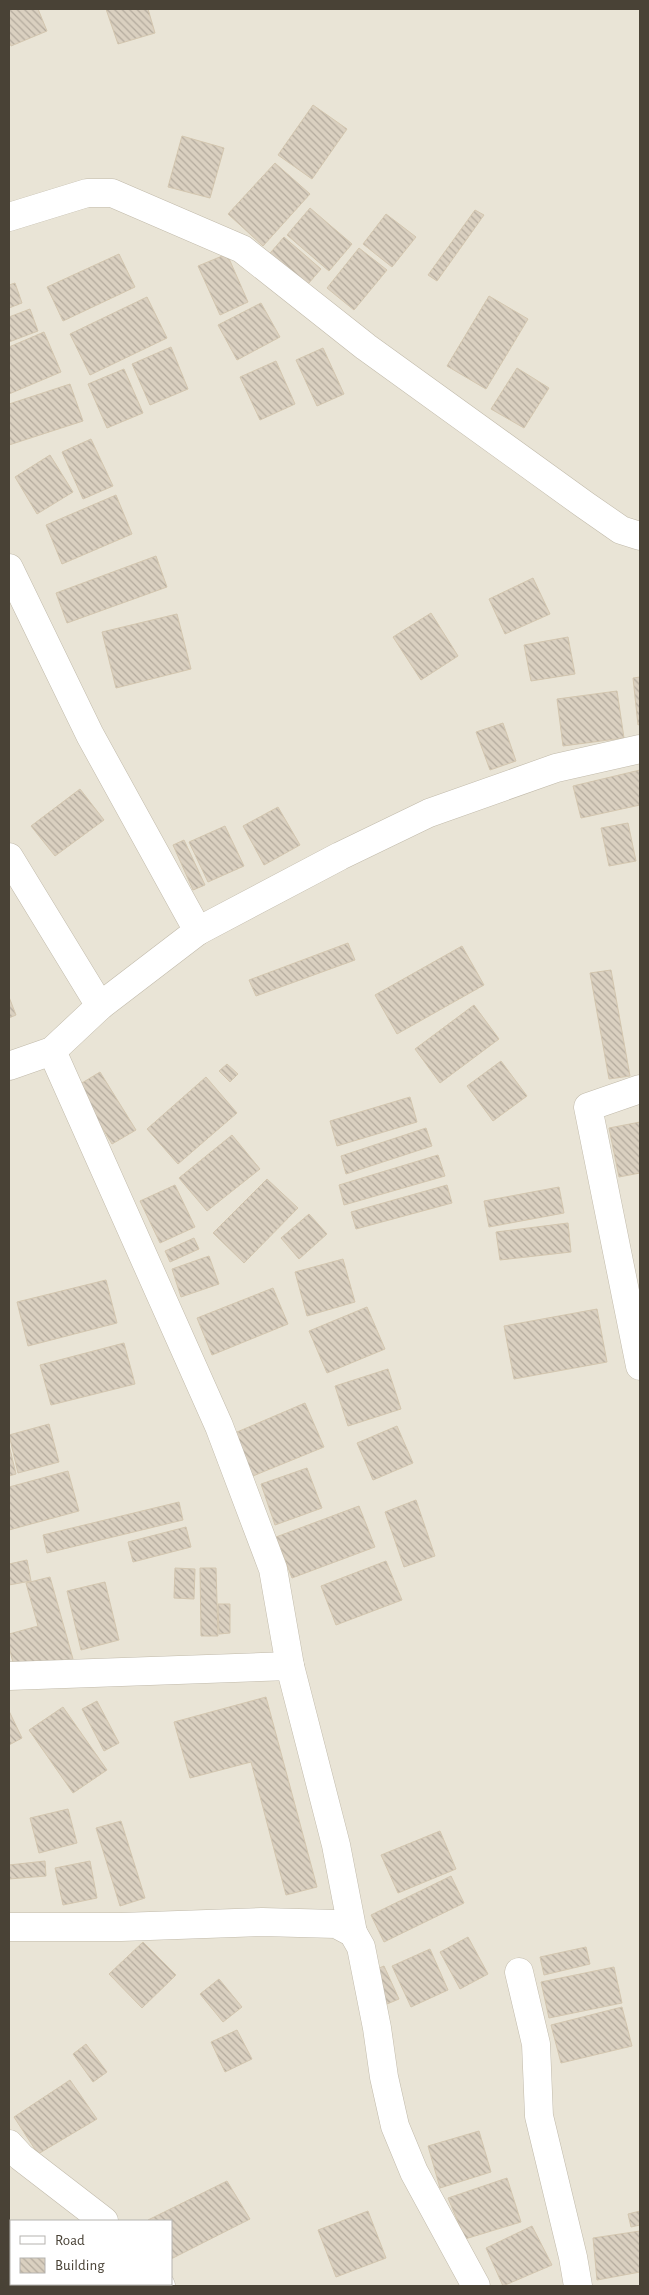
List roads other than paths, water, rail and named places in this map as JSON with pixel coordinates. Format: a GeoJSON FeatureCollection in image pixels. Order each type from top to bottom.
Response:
{"type":"FeatureCollection","features":[{"type":"Feature","properties":{"kind":"street"},"geometry":{"type":"LineString","coordinates":[[9,217],[87,192],[112,193],[242,249],[366,348],[621,530],[640,536]]}},
{"type":"Feature","properties":{"kind":"street"},"geometry":{"type":"LineString","coordinates":[[9,568],[90,735],[198,932]]}},
{"type":"Feature","properties":{"kind":"street"},"geometry":{"type":"LineString","coordinates":[[9,1066],[52,1051],[100,1006],[198,932],[340,856],[429,813],[556,768],[640,749]]}},
{"type":"Feature","properties":{"kind":"street"},"geometry":{"type":"LineString","coordinates":[[9,857],[100,1006]]}},
{"type":"Feature","properties":{"kind":"street"},"geometry":{"type":"LineString","coordinates":[[52,1051],[219,1426],[273,1570],[290,1666],[336,1845],[353,1933],[361,1947],[377,2028],[384,2078],[395,2126],[414,2172],[476,2286]]}},
{"type":"Feature","properties":{"kind":"street"},"geometry":{"type":"LineString","coordinates":[[640,1089],[588,1107],[640,1366]]}},
{"type":"Feature","properties":{"kind":"street"},"geometry":{"type":"LineString","coordinates":[[9,1676],[290,1666]]}},
{"type":"Feature","properties":{"kind":"street"},"geometry":{"type":"LineString","coordinates":[[11,1922],[121,1928],[262,1922],[336,1924],[353,1933]]}},
{"type":"Feature","properties":{"kind":"street"},"geometry":{"type":"LineString","coordinates":[[519,1972],[536,2044],[539,2116],[573,2257],[578,2286]]}},
{"type":"Feature","properties":{"kind":"street"},"geometry":{"type":"LineString","coordinates":[[9,2144],[21,2157],[103,2220]]}}]}
